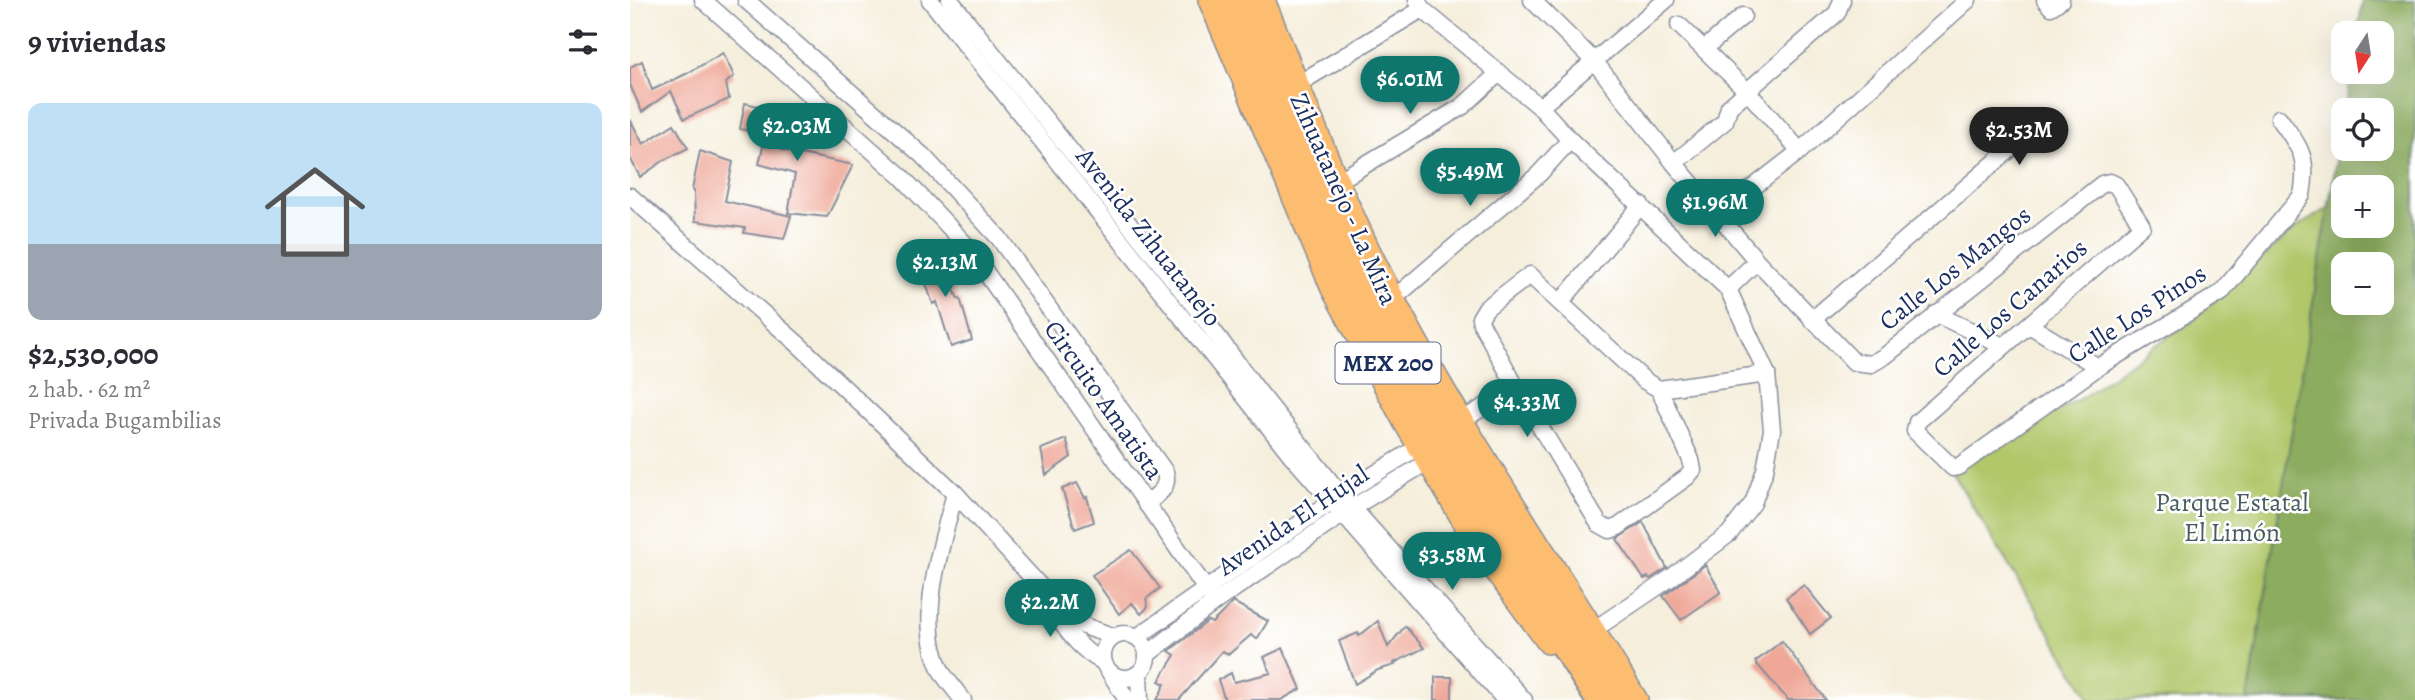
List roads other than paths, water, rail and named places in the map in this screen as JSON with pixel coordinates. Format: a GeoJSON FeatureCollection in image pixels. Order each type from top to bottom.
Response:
{"type":"FeatureCollection","features":[{"type":"Feature","properties":{"kind":"highway","name":"Zihuatanejo - La Mira"},"geometry":{"type":"LineString","coordinates":[[1226,0],[1236,48],[1358,310],[1623,700]]}},
{"type":"Feature","properties":{"kind":"highway","name":"Zihuatanejo - La Mira"},"geometry":{"type":"LineString","coordinates":[[1246,0],[1322,185],[1380,311],[1445,441],[1598,700]]}},
{"type":"Feature","properties":{"kind":"main road"},"geometry":{"type":"LineString","coordinates":[[1209,0],[1236,48]]}},
{"type":"Feature","properties":{"kind":"main road"},"geometry":{"type":"LineString","coordinates":[[1264,0],[1338,181],[1394,299],[1484,556],[1534,622],[1586,700]]}},
{"type":"Feature","properties":{"kind":"main road"},"geometry":{"type":"LineString","coordinates":[[1445,441],[1595,629],[1637,700]]}},
{"type":"Feature","properties":{"kind":"street","name":"Circuito Amatista"},"geometry":{"type":"LineString","coordinates":[[703,0],[902,177],[968,247],[1211,596]]}},
{"type":"Feature","properties":{"kind":"street"},"geometry":{"type":"LineString","coordinates":[[746,0],[923,156],[999,238],[1165,472],[1168,480],[1165,489],[1146,504]]}},
{"type":"Feature","properties":{"kind":"street","name":"Avenida Zihuatanejo"},"geometry":{"type":"LineString","coordinates":[[950,0],[1200,313],[1252,394]]}},
{"type":"Feature","properties":{"kind":"street"},"geometry":{"type":"LineString","coordinates":[[1532,0],[1594,62],[1674,163],[1757,261],[1812,320],[2028,134]]}},
{"type":"Feature","properties":{"kind":"street"},"geometry":{"type":"LineString","coordinates":[[1539,107],[1666,0]]}},
{"type":"Feature","properties":{"kind":"street"},"geometry":{"type":"LineString","coordinates":[[1719,214],[1800,151],[1968,0]]}},
{"type":"Feature","properties":{"kind":"street","name":"Avenida Zihuatanejo"},"geometry":{"type":"LineString","coordinates":[[935,1],[1342,505]]}},
{"type":"Feature","properties":{"kind":"street"},"geometry":{"type":"LineString","coordinates":[[1298,84],[1420,5],[1539,107],[1570,140],[1728,289],[1768,374],[1772,430],[1765,470],[1753,503],[1730,534],[1595,629]]}},
{"type":"Feature","properties":{"kind":"street"},"geometry":{"type":"LineString","coordinates":[[1674,163],[1725,121],[1729,107],[1839,6]]}},
{"type":"Feature","properties":{"kind":"street"},"geometry":{"type":"LineString","coordinates":[[1704,49],[1743,16]]}},
{"type":"Feature","properties":{"kind":"street"},"geometry":{"type":"LineString","coordinates":[[1679,25],[1747,91],[1800,151]]}},
{"type":"Feature","properties":{"kind":"street"},"geometry":{"type":"LineString","coordinates":[[1338,181],[1463,106],[1499,74]]}},
{"type":"Feature","properties":{"kind":"street","name":"Calle Los Pinos"},"geometry":{"type":"LineString","coordinates":[[1915,430],[1949,466],[1958,467],[2098,368],[2221,293],[2302,195],[2306,174],[2302,150],[2279,118]]}},
{"type":"Feature","properties":{"kind":"street"},"geometry":{"type":"LineString","coordinates":[[1394,299],[1539,174],[1570,140]]}},
{"type":"Feature","properties":{"kind":"street"},"geometry":{"type":"LineString","coordinates":[[902,177],[923,156]]}},
{"type":"Feature","properties":{"kind":"street","name":"Calle Los Canarios"},"geometry":{"type":"LineString","coordinates":[[1915,430],[1917,422],[2142,226],[2116,185],[2110,182],[2102,184]]}},
{"type":"Feature","properties":{"kind":"street","name":"Calle Los Mangos"},"geometry":{"type":"LineString","coordinates":[[1812,320],[1854,362],[1871,364],[1885,356],[2102,184]]}},
{"type":"Feature","properties":{"kind":"street"},"geometry":{"type":"LineString","coordinates":[[630,196],[799,345],[955,493],[1033,578],[1059,607],[1084,626],[1112,636],[1128,634],[1137,637],[1146,647],[1146,665],[1139,673],[1129,678],[1118,677],[1076,642],[1033,578]]}},
{"type":"Feature","properties":{"kind":"street"},"geometry":{"type":"LineString","coordinates":[[1561,302],[1641,205]]}},
{"type":"Feature","properties":{"kind":"street"},"geometry":{"type":"LineString","coordinates":[[1728,289],[1757,261]]}},
{"type":"Feature","properties":{"kind":"street"},"geometry":{"type":"LineString","coordinates":[[1530,275],[1561,302],[1645,381],[1659,389],[1691,460],[1693,470],[1678,484],[1610,530],[1599,524],[1516,387],[1479,318],[1486,308],[1530,275]]}},
{"type":"Feature","properties":{"kind":"street"},"geometry":{"type":"LineString","coordinates":[[1936,314],[2003,346]]}},
{"type":"Feature","properties":{"kind":"street"},"geometry":{"type":"LineString","coordinates":[[2029,325],[2098,368]]}},
{"type":"Feature","properties":{"kind":"street"},"geometry":{"type":"LineString","coordinates":[[1659,389],[1768,374]]}},
{"type":"Feature","properties":{"kind":"street","name":"Avenida El Hujal"},"geometry":{"type":"LineString","coordinates":[[1137,637],[1211,596],[1342,505],[1445,441],[1516,387]]}},
{"type":"Feature","properties":{"kind":"street"},"geometry":{"type":"LineString","coordinates":[[955,493],[933,585],[933,645],[942,672],[963,700]]}},
{"type":"Feature","properties":{"kind":"street"},"geometry":{"type":"LineString","coordinates":[[1342,505],[1505,700]]}},
{"type":"Feature","properties":{"kind":"street"},"geometry":{"type":"LineString","coordinates":[[1342,505],[1524,700]]}},
{"type":"Feature","properties":{"kind":"street","name":"Avenida El Hujal"},"geometry":{"type":"LineString","coordinates":[[1147,654],[1211,596]]}},
{"type":"Feature","properties":{"kind":"street"},"geometry":{"type":"LineString","coordinates":[[1112,636],[1105,646],[1106,667],[1127,700]]}},
{"type":"Feature","properties":{"kind":"street"},"geometry":{"type":"LineString","coordinates":[[1139,673],[1140,700]]}},
{"type":"Feature","properties":{"kind":"park label","name":"Parque Estatal El Limón"},"geometry":{"type":"Point","coordinates":[2232,517]}}]}
